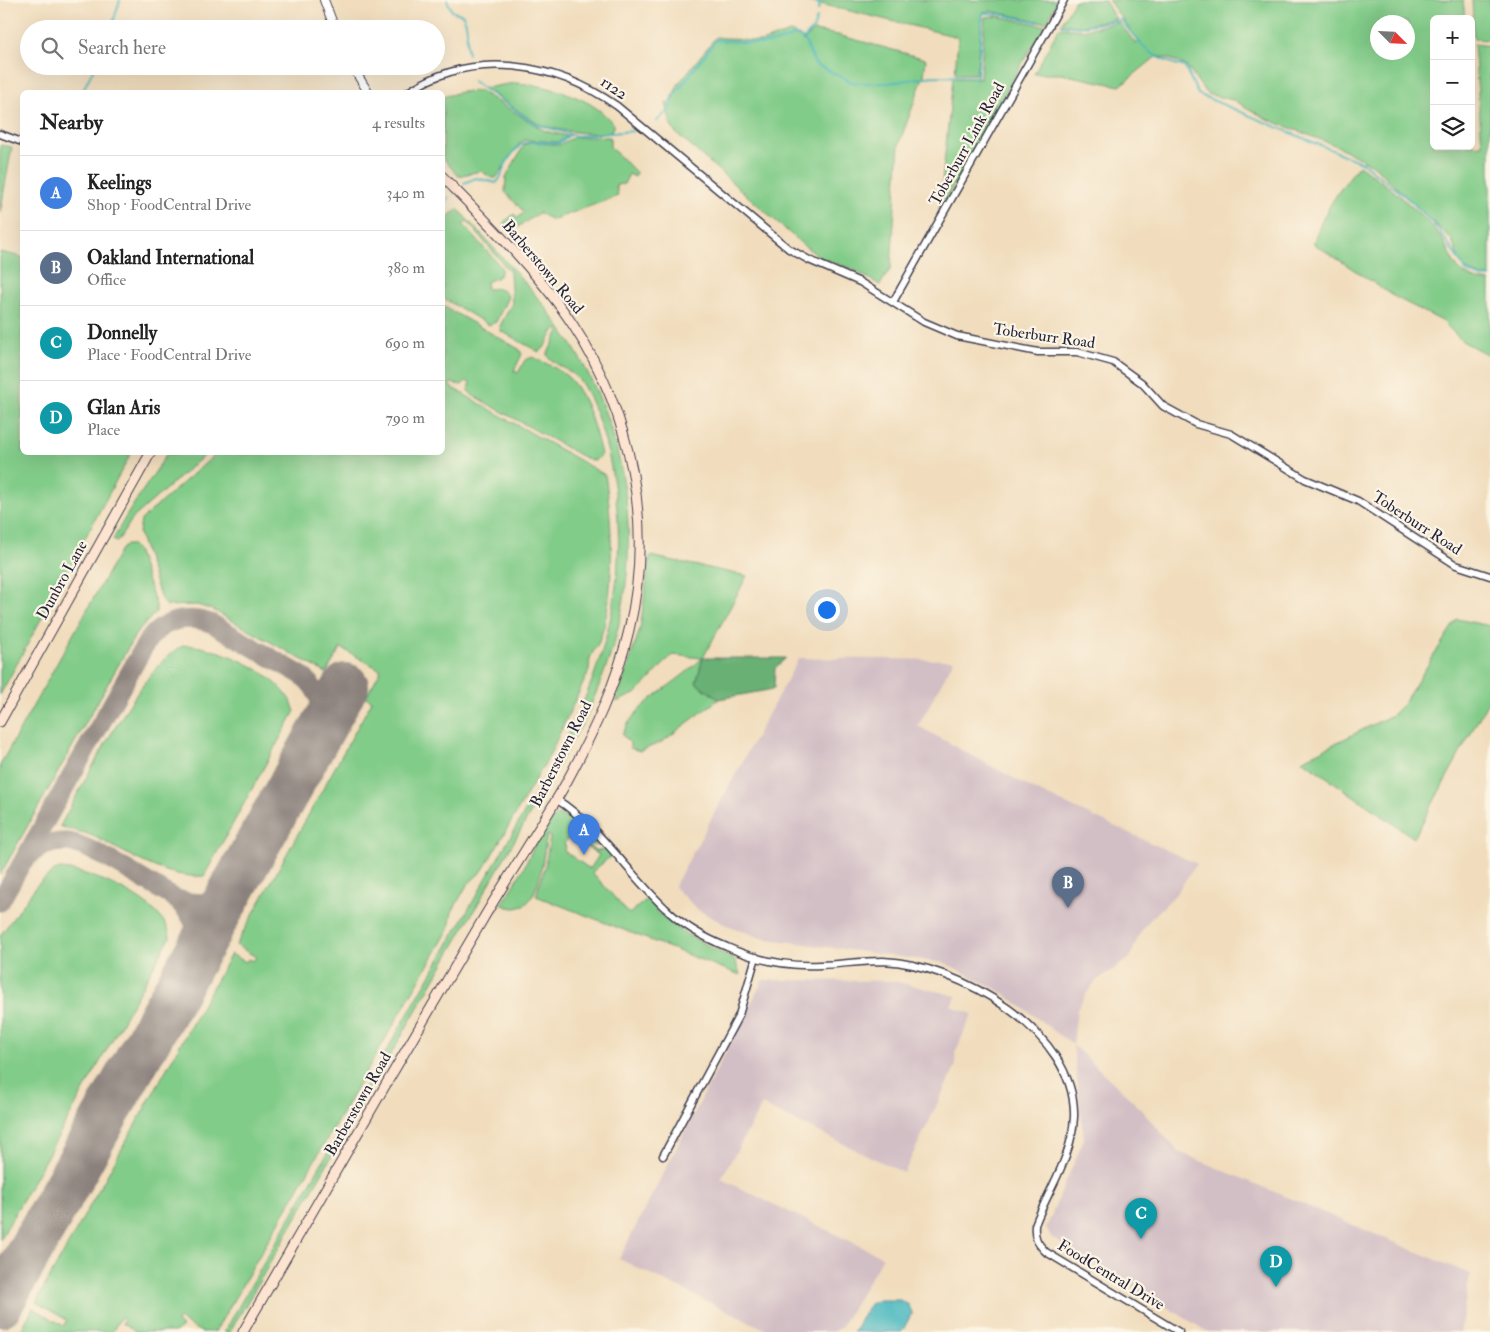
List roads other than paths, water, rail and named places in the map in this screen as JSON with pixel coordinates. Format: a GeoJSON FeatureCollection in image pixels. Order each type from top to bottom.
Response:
{"type":"FeatureCollection","features":[{"type":"Feature","properties":{"kind":"main road","name":"Barberstown Road"},"geometry":{"type":"LineString","coordinates":[[243,1332],[459,960],[556,799],[584,747],[611,688],[630,630],[636,594],[640,532],[630,454],[611,395],[599,368],[573,325],[535,277],[445,179]]}},
{"type":"Feature","properties":{"kind":"main road","name":"Dunbro Lane"},"geometry":{"type":"LineString","coordinates":[[0,722],[149,455]]}},
{"type":"Feature","properties":{"kind":"street"},"geometry":{"type":"LineString","coordinates":[[324,0],[332,20]]}},
{"type":"Feature","properties":{"kind":"street","name":"Toberburr Link Road"},"geometry":{"type":"LineString","coordinates":[[894,302],[1064,0]]}},
{"type":"Feature","properties":{"kind":"street","name":"r122"},"geometry":{"type":"LineString","coordinates":[[445,75],[474,67],[503,65],[538,69],[566,77],[593,90],[617,106],[769,234]]}},
{"type":"Feature","properties":{"kind":"street"},"geometry":{"type":"LineString","coordinates":[[358,75],[367,90]]}},
{"type":"Feature","properties":{"kind":"street","name":"r122"},"geometry":{"type":"LineString","coordinates":[[412,90],[445,75]]}},
{"type":"Feature","properties":{"kind":"street"},"geometry":{"type":"LineString","coordinates":[[0,134],[20,141]]}},
{"type":"Feature","properties":{"kind":"street","name":"Toberburr Road"},"geometry":{"type":"LineString","coordinates":[[769,234],[809,260],[860,282],[924,322],[956,336],[1038,352],[1077,352],[1114,362],[1142,383],[1163,406],[1196,424],[1231,434],[1306,479],[1358,502],[1456,565],[1490,576]]}},
{"type":"Feature","properties":{"kind":"street","name":"FoodCentral Drive"},"geometry":{"type":"LineString","coordinates":[[556,799],[587,822],[665,908],[677,918],[717,943],[756,957],[786,964],[819,965],[884,961],[928,970],[973,988],[1020,1017],[1037,1033],[1060,1066],[1070,1090],[1074,1116],[1070,1149],[1035,1226],[1034,1235],[1037,1243],[1046,1252],[1179,1332]]}},
{"type":"Feature","properties":{"kind":"street"},"geometry":{"type":"LineString","coordinates":[[663,1156],[739,1016],[756,957]]}},
{"type":"Feature","properties":{"kind":"water"},"geometry":{"type":"Polygon","coordinates":[[[879,1300],[900,1300],[909,1305],[912,1313],[902,1332],[853,1332],[870,1304],[879,1300]]]}},
{"type":"Feature","properties":{"kind":"waterway"},"geometry":{"type":"LineString","coordinates":[[114,20],[120,0]]}},
{"type":"Feature","properties":{"kind":"waterway"},"geometry":{"type":"LineString","coordinates":[[447,0],[452,11],[463,15],[467,31],[468,54]]}},
{"type":"Feature","properties":{"kind":"waterway"},"geometry":{"type":"LineString","coordinates":[[800,0],[820,4],[818,10]]}},
{"type":"Feature","properties":{"kind":"waterway"},"geometry":{"type":"LineString","coordinates":[[657,121],[669,110],[676,93],[716,40],[761,44],[781,41],[795,35],[804,39],[815,64],[852,82],[889,83],[933,76],[977,77],[983,13],[999,14],[1038,22]]}},
{"type":"Feature","properties":{"kind":"waterway"},"geometry":{"type":"LineString","coordinates":[[804,39],[813,29],[817,18]]}},
{"type":"Feature","properties":{"kind":"waterway"},"geometry":{"type":"LineString","coordinates":[[1062,25],[1078,27],[1121,20],[1148,51],[1163,60],[1185,67],[1198,94],[1363,163],[1412,202],[1438,229],[1467,272],[1482,278],[1490,277]]}},
{"type":"Feature","properties":{"kind":"waterway"},"geometry":{"type":"LineString","coordinates":[[83,90],[90,75]]}},
{"type":"Feature","properties":{"kind":"waterway"},"geometry":{"type":"LineString","coordinates":[[473,81],[535,124],[576,136],[634,131]]}},
{"type":"Feature","properties":{"kind":"waterway"},"geometry":{"type":"LineString","coordinates":[[464,183],[476,178],[496,183],[500,179],[511,155],[522,144],[527,142],[559,143],[571,134]]}},
{"type":"Feature","properties":{"kind":"waterway"},"geometry":{"type":"LineString","coordinates":[[445,202],[449,197]]}},
{"type":"Feature","properties":{"kind":"place","name":"Keelings"},"geometry":{"type":"Point","coordinates":[584,855]}},
{"type":"Feature","properties":{"kind":"place","name":"Oakland International"},"geometry":{"type":"Point","coordinates":[1068,908]}},
{"type":"Feature","properties":{"kind":"place","name":"Donnelly"},"geometry":{"type":"Point","coordinates":[1141,1239]}},
{"type":"Feature","properties":{"kind":"place","name":"Glan Aris"},"geometry":{"type":"Point","coordinates":[1276,1287]}}]}
